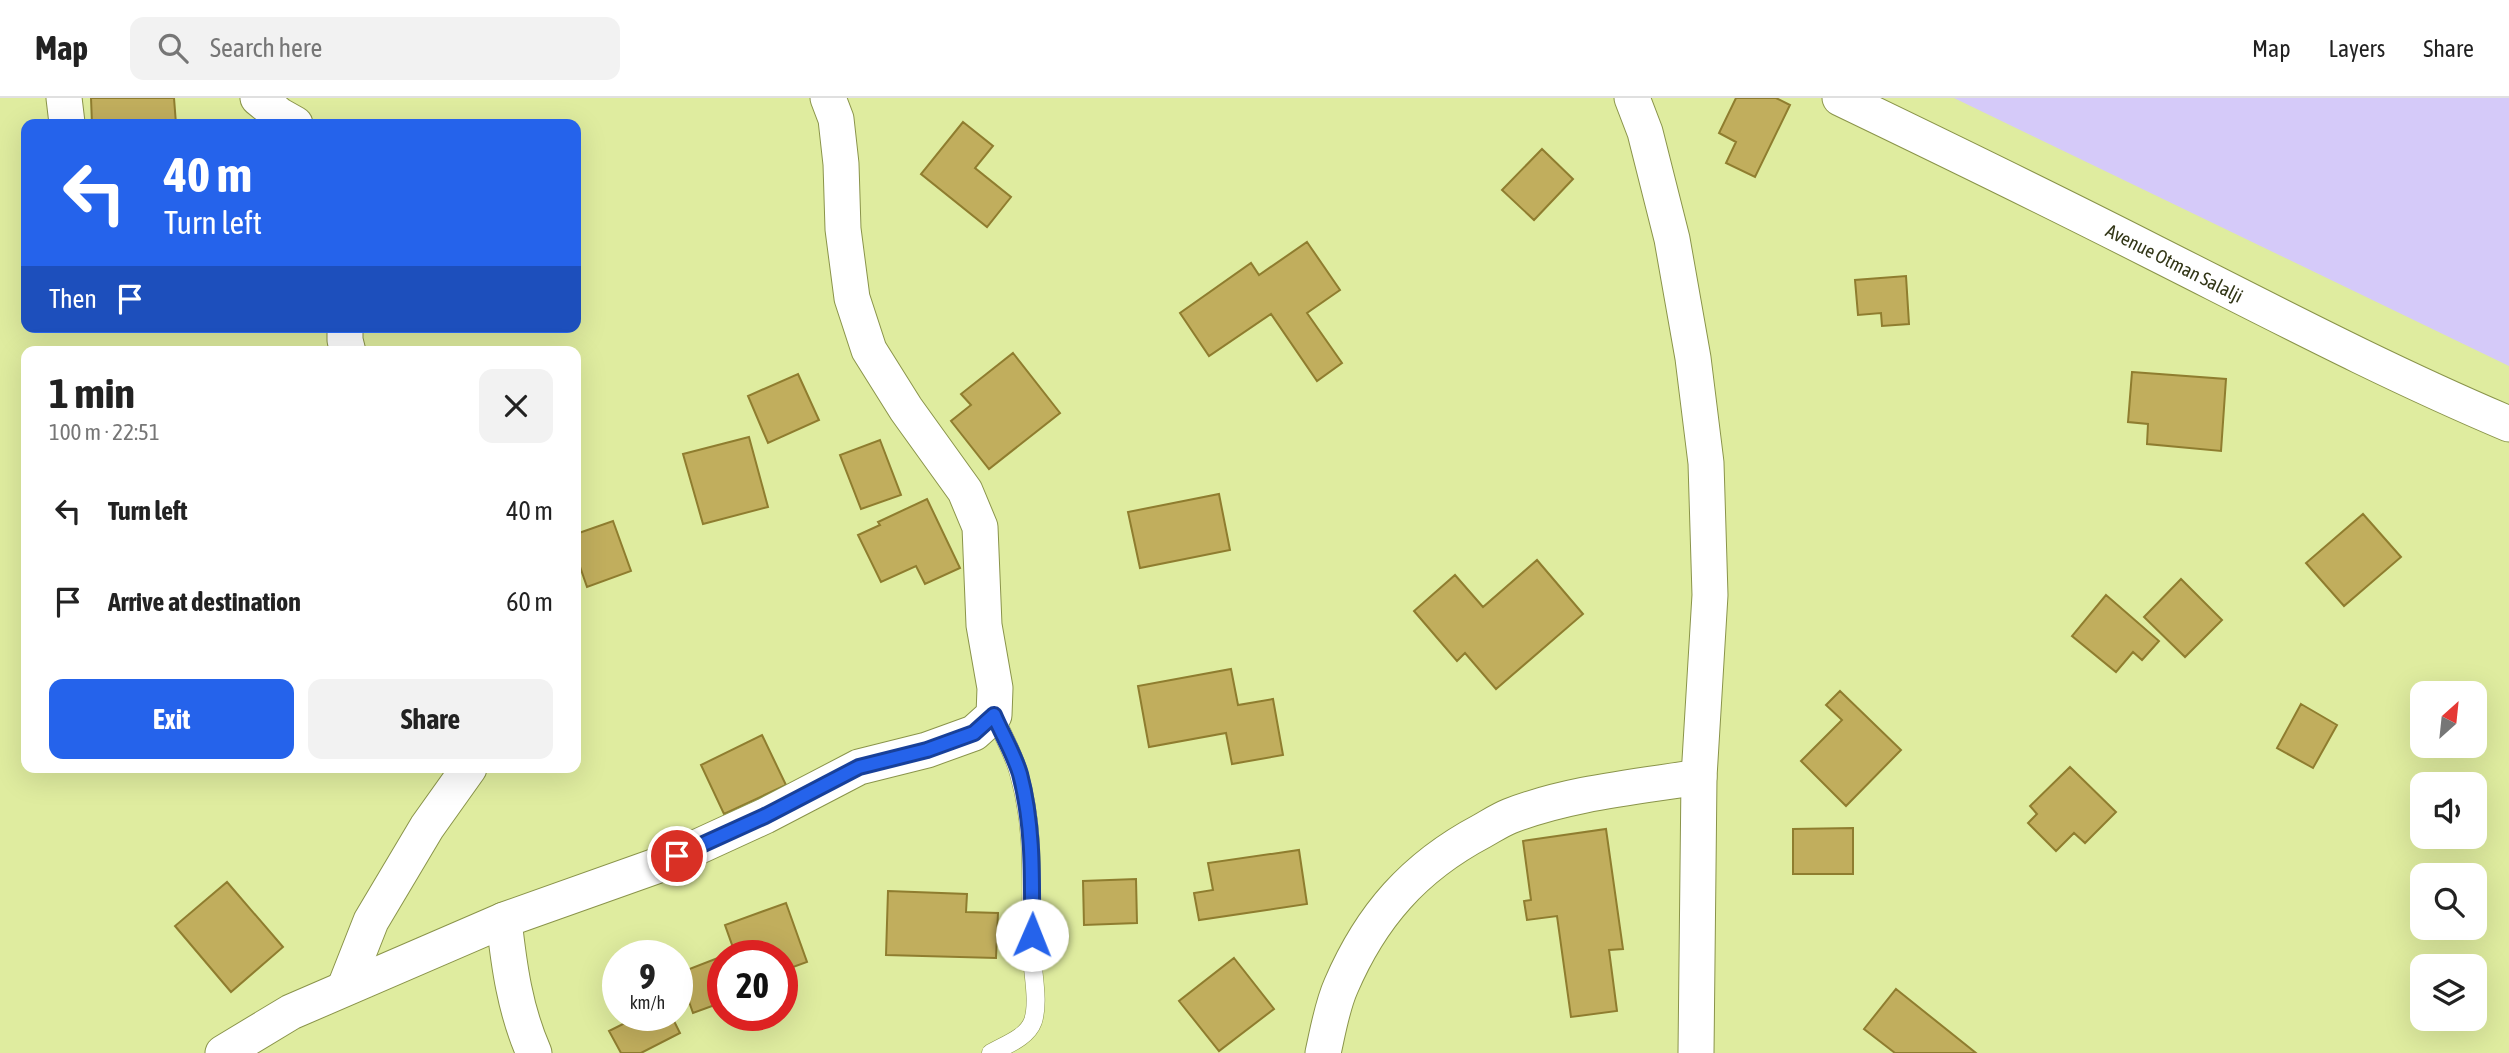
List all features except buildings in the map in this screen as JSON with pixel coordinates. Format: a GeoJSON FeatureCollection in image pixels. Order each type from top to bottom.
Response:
{"type":"FeatureCollection","features":[{"type":"Feature","properties":{"kind":"street"},"geometry":{"type":"LineString","coordinates":[[258,98],[286,119]]}},
{"type":"Feature","properties":{"kind":"street"},"geometry":{"type":"LineString","coordinates":[[223,1053],[290,1012],[345,987],[504,920],[656,866],[765,816],[859,767],[927,750],[974,733],[994,715],[995,688],[985,625],[980,527],[965,491],[906,409],[869,350],[852,298],[843,229],[836,118],[828,98]]}},
{"type":"Feature","properties":{"kind":"street"},"geometry":{"type":"LineString","coordinates":[[1632,98],[1645,132],[1672,239],[1693,358],[1706,463],[1710,595],[1699,777],[1696,1053]]}},
{"type":"Feature","properties":{"kind":"street","name":"Avenue Otman Salalji"},"geometry":{"type":"LineString","coordinates":[[1840,98],[2042,195],[2298,325],[2509,424]]}},
{"type":"Feature","properties":{"kind":"street"},"geometry":{"type":"LineString","coordinates":[[345,987],[371,921],[427,827],[466,773]]}},
{"type":"Feature","properties":{"kind":"street"},"geometry":{"type":"LineString","coordinates":[[1323,1053],[1340,988],[1364,937],[1391,901],[1449,851],[1510,817],[1598,794],[1699,777]]}},
{"type":"Feature","properties":{"kind":"street"},"geometry":{"type":"LineString","coordinates":[[504,920],[510,974],[525,1033],[534,1053]]}},
{"type":"Feature","properties":{"kind":"lane"},"geometry":{"type":"LineString","coordinates":[[991,1053],[1019,1038],[1027,1030],[1033,1021],[1034,1001],[1032,851],[1028,811],[1019,771],[994,715]]}},
{"type":"Feature","properties":{"kind":"shaded area"},"geometry":{"type":"Polygon","coordinates":[[[1954,98],[2509,98],[2509,366],[1954,98]]]}},
{"type":"Feature","properties":{"kind":"route"},"geometry":{"type":"LineString","coordinates":[[677,856],[765,816],[859,767],[927,750],[974,733],[994,715],[1019,771],[1028,811],[1032,851],[1032,935]]}}]}
